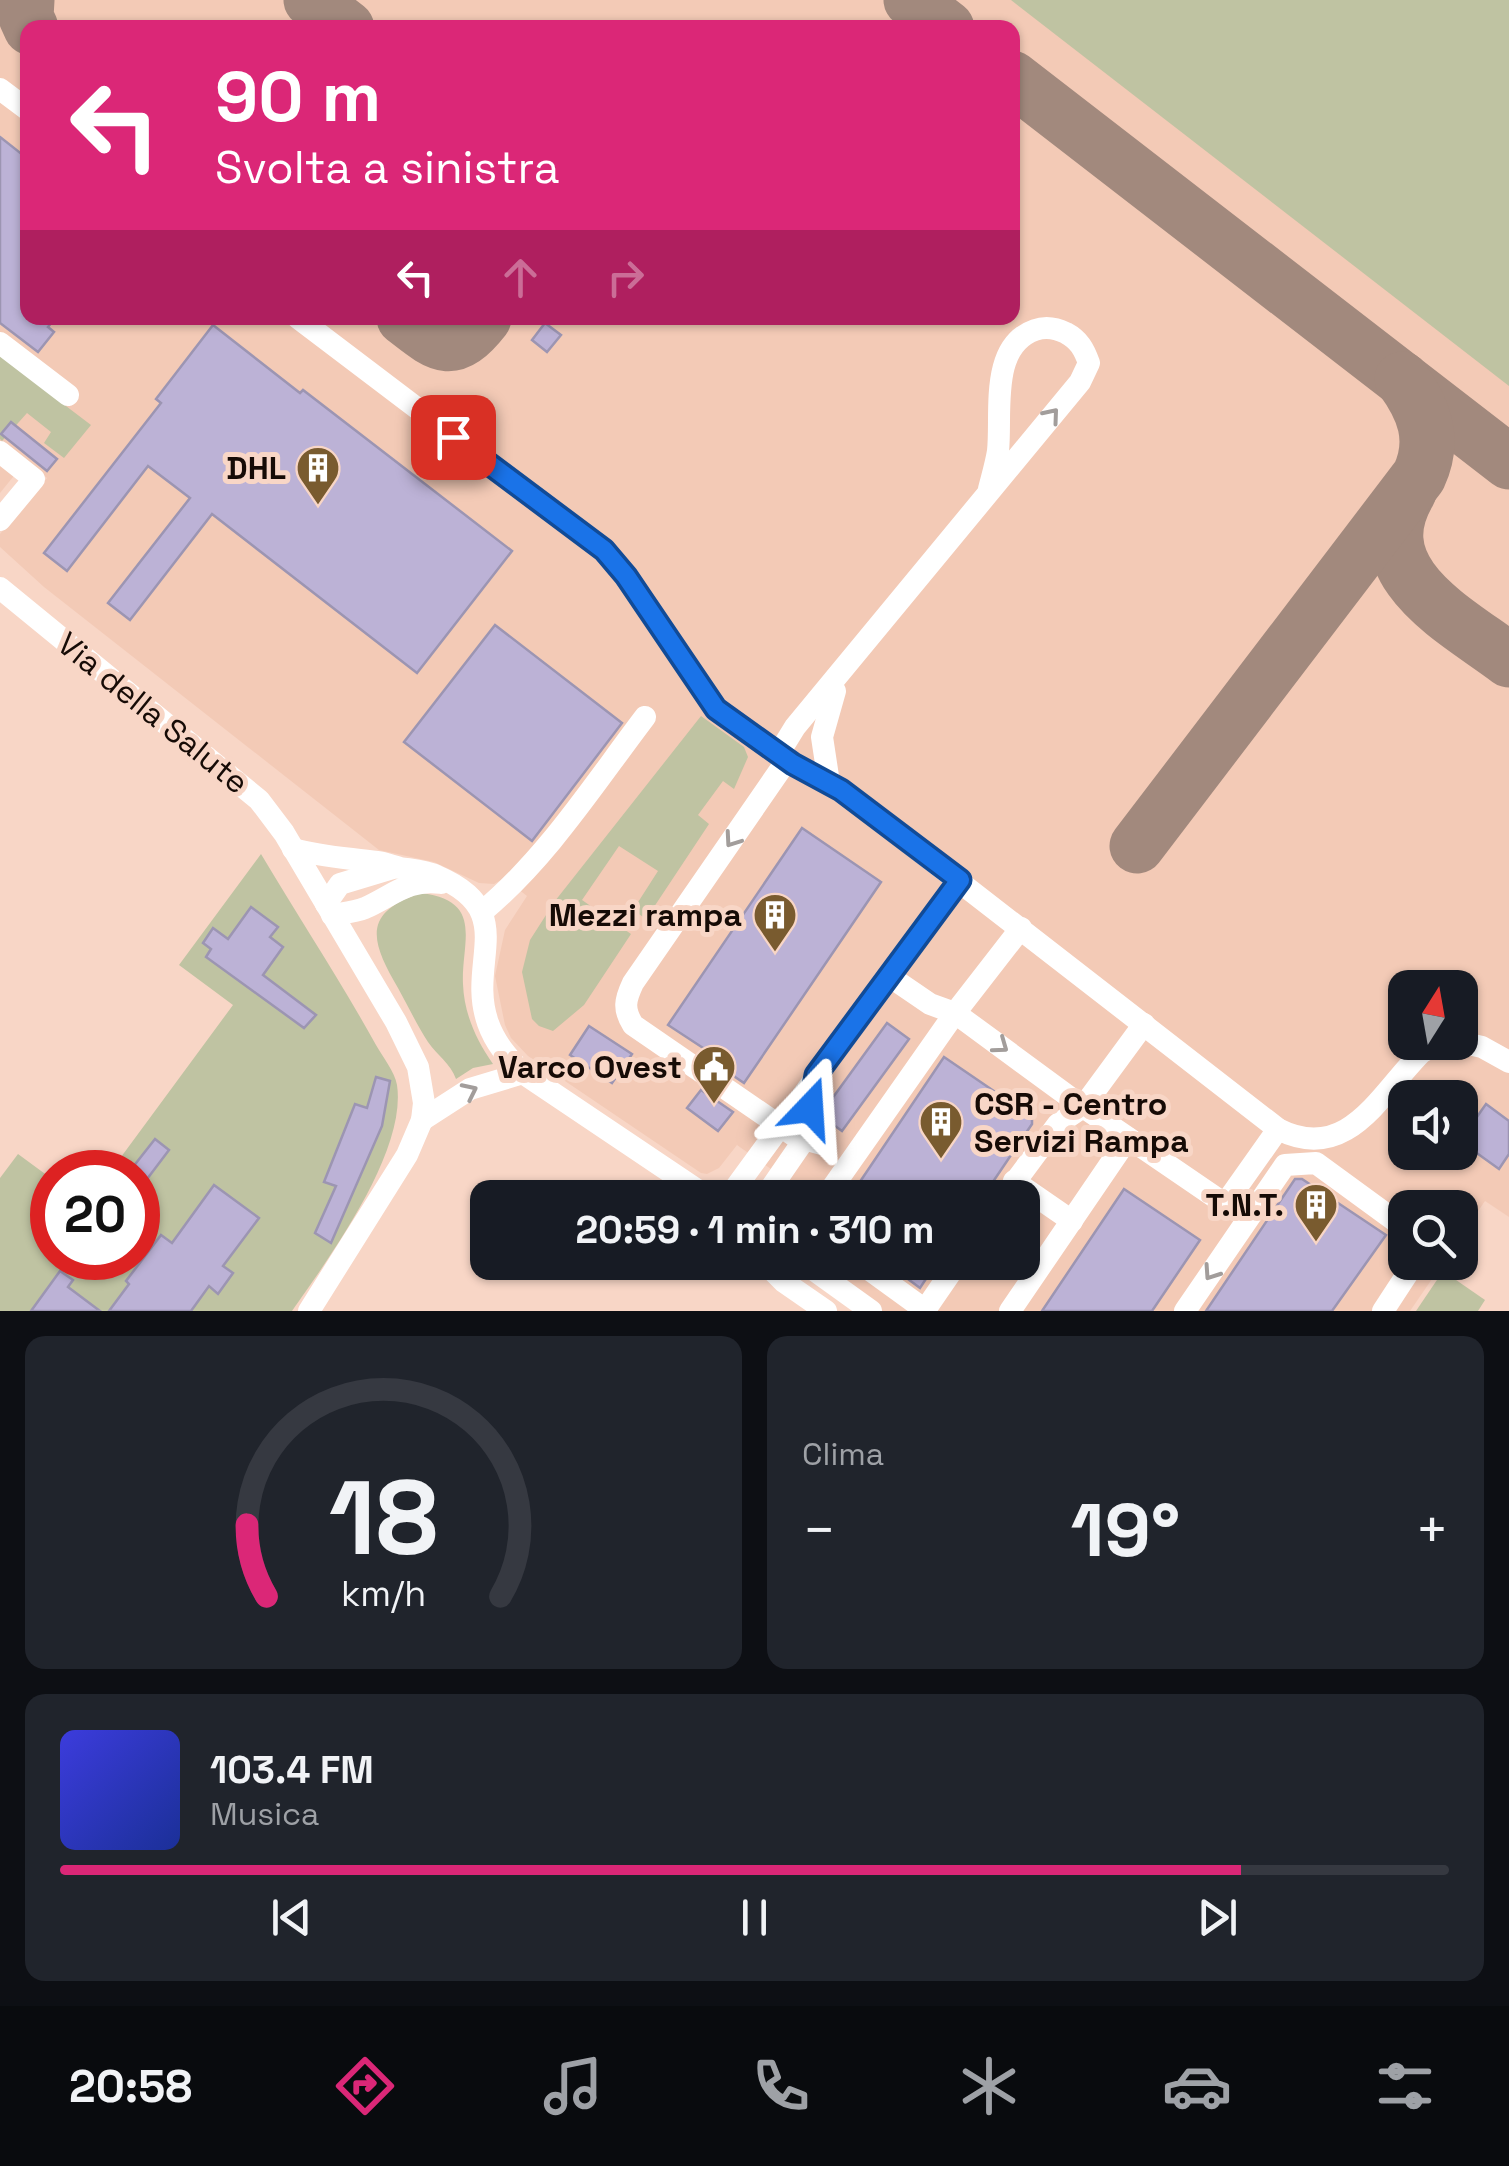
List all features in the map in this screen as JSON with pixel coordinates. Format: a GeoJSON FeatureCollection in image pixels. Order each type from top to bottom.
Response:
{"type":"FeatureCollection","features":[{"type":"Feature","properties":{"kind":"street"},"geometry":{"type":"LineString","coordinates":[[307,325],[604,550],[626,576],[716,709],[783,757],[829,783],[960,880],[1278,1128],[1293,1136],[1316,1138],[1350,1129],[1367,1118],[1415,1060]]}},
{"type":"Feature","properties":{"kind":"street"},"geometry":{"type":"LineString","coordinates":[[868,1135],[853,1142],[814,1142],[780,1125],[633,1025],[625,1012],[626,998],[783,757],[795,728],[1080,382],[1089,363],[1084,348],[1061,330],[1033,330],[1021,338],[1011,353],[1003,372],[998,448],[989,490]]}},
{"type":"Feature","properties":{"kind":"street"},"geometry":{"type":"LineString","coordinates":[[0,343],[68,394]]}},
{"type":"Feature","properties":{"kind":"street"},"geometry":{"type":"LineString","coordinates":[[0,452],[34,479],[0,520]]}},
{"type":"Feature","properties":{"kind":"street","name":"Via della Salute"},"geometry":{"type":"LineString","coordinates":[[0,588],[238,780],[272,815],[396,1022],[418,1067],[424,1103],[422,1120],[388,1190],[310,1311]]}},
{"type":"Feature","properties":{"kind":"street"},"geometry":{"type":"LineString","coordinates":[[829,783],[822,737],[827,710],[849,667]]}},
{"type":"Feature","properties":{"kind":"street"},"geometry":{"type":"LineString","coordinates":[[482,912],[514,886],[645,717]]}},
{"type":"Feature","properties":{"kind":"street"},"geometry":{"type":"LineString","coordinates":[[293,849],[327,858],[423,870],[459,888],[482,912],[487,924],[482,989],[487,1022],[502,1052],[523,1073],[682,1180]]}},
{"type":"Feature","properties":{"kind":"street"},"geometry":{"type":"LineString","coordinates":[[397,868],[340,884],[329,909],[361,910],[401,887],[423,881],[459,888]]}},
{"type":"Feature","properties":{"kind":"street"},"geometry":{"type":"LineString","coordinates":[[741,1180],[960,880]]}},
{"type":"Feature","properties":{"kind":"street"},"geometry":{"type":"LineString","coordinates":[[837,1180],[955,1013],[1021,928]]}},
{"type":"Feature","properties":{"kind":"street"},"geometry":{"type":"LineString","coordinates":[[890,976],[930,1004],[955,1013],[1225,1204],[1278,1128]]}},
{"type":"Feature","properties":{"kind":"street"},"geometry":{"type":"LineString","coordinates":[[1016,1180],[1058,1124],[1083,1107],[1144,1024]]}},
{"type":"Feature","properties":{"kind":"street"},"geometry":{"type":"LineString","coordinates":[[1478,1046],[1509,1062]]}},
{"type":"Feature","properties":{"kind":"street"},"geometry":{"type":"LineString","coordinates":[[422,1120],[470,1089],[523,1073]]}},
{"type":"Feature","properties":{"kind":"street"},"geometry":{"type":"LineString","coordinates":[[814,1142],[816,1075]]}},
{"type":"Feature","properties":{"kind":"street"},"geometry":{"type":"LineString","coordinates":[[1010,1311],[1128,1138]]}},
{"type":"Feature","properties":{"kind":"street"},"geometry":{"type":"LineString","coordinates":[[776,1180],[790,1159],[814,1142]]}},
{"type":"Feature","properties":{"kind":"street"},"geometry":{"type":"LineString","coordinates":[[1185,1311],[1285,1165],[1316,1163],[1388,1216]]}},
{"type":"Feature","properties":{"kind":"street"},"geometry":{"type":"LineString","coordinates":[[1040,1210],[1067,1228]]}},
{"type":"Feature","properties":{"kind":"street"},"geometry":{"type":"LineString","coordinates":[[782,1280],[826,1311]]}},
{"type":"Feature","properties":{"kind":"street"},"geometry":{"type":"LineString","coordinates":[[828,1280],[871,1311]]}},
{"type":"Feature","properties":{"kind":"street"},"geometry":{"type":"LineString","coordinates":[[884,1280],[925,1310],[946,1280]]}},
{"type":"Feature","properties":{"kind":"street"},"geometry":{"type":"LineString","coordinates":[[1383,1311],[1403,1280]]}},
{"type":"Feature","properties":{"kind":"shaded area"},"geometry":{"type":"Polygon","coordinates":[[[0,0],[1509,0],[1509,1217],[1485,1201],[1478,1211],[1478,1190],[1388,1190],[1388,1280],[1431,1280],[1410,1311],[857,1311],[813,1280],[1040,1280],[1040,1180],[763,1180],[771,1169],[737,1145],[719,1168],[701,1173],[528,1056],[505,1025],[495,976],[505,930],[527,896],[504,878],[494,884],[479,883],[434,862],[379,850],[44,587],[0,547],[0,534],[47,478],[26,461],[0,493],[0,0]]]}},
{"type":"Feature","properties":{"kind":"green space"},"geometry":{"type":"Polygon","coordinates":[[[1011,0],[1509,0],[1509,386],[1011,0]]]}},
{"type":"Feature","properties":{"kind":"green space"},"geometry":{"type":"Polygon","coordinates":[[[0,356],[91,425],[64,458],[44,443],[51,432],[27,413],[0,439],[0,356]]]}},
{"type":"Feature","properties":{"kind":"green space"},"geometry":{"type":"Polygon","coordinates":[[[701,716],[744,747],[748,757],[734,789],[723,781],[698,815],[709,824],[646,919],[633,910],[658,871],[619,846],[582,900],[631,934],[584,1005],[553,1031],[539,1026],[532,1019],[522,972],[530,940],[555,901],[701,716]]]}},
{"type":"Feature","properties":{"kind":"green space"},"geometry":{"type":"Polygon","coordinates":[[[261,854],[396,1080],[397,1112],[390,1141],[362,1203],[292,1311],[0,1311],[0,1178],[18,1154],[30,1163],[30,1280],[160,1280],[160,1150],[126,1150],[233,1005],[179,965],[261,854]]]}},
{"type":"Feature","properties":{"kind":"green space"},"geometry":{"type":"Polygon","coordinates":[[[421,893],[441,897],[462,914],[466,939],[463,984],[468,1016],[493,1064],[473,1068],[456,1079],[420,1029],[378,943],[380,920],[388,910],[421,893]]]}},
{"type":"Feature","properties":{"kind":"green space"},"geometry":{"type":"Polygon","coordinates":[[[1437,1280],[1456,1280],[1485,1300],[1478,1311],[1416,1311],[1437,1280]]]}},
{"type":"Feature","properties":{"kind":"building"},"geometry":{"type":"Polygon","coordinates":[[[0,137],[20,153],[20,325],[50,325],[54,332],[38,352],[0,323],[0,137]]]}},
{"type":"Feature","properties":{"kind":"building","name":"DHL"},"geometry":{"type":"Polygon","coordinates":[[[213,325],[512,551],[417,673],[212,514],[130,620],[108,603],[190,498],[148,466],[67,571],[44,553],[161,403],[156,399],[213,325]]]}},
{"type":"Feature","properties":{"kind":"building"},"geometry":{"type":"Polygon","coordinates":[[[543,325],[561,335],[547,352],[532,340],[543,325]]]}},
{"type":"Feature","properties":{"kind":"building"},"geometry":{"type":"Polygon","coordinates":[[[11,422],[57,459],[47,471],[1,434],[11,422]]]}},
{"type":"Feature","properties":{"kind":"building"},"geometry":{"type":"Polygon","coordinates":[[[495,625],[622,723],[532,841],[404,742],[495,625]]]}},
{"type":"Feature","properties":{"kind":"building","name":"Mezzi rampa"},"geometry":{"type":"Polygon","coordinates":[[[802,828],[881,882],[744,1083],[719,1066],[723,1061],[668,1025],[802,828]]]}},
{"type":"Feature","properties":{"kind":"building"},"geometry":{"type":"Polygon","coordinates":[[[251,907],[278,927],[270,937],[283,947],[263,975],[316,1015],[304,1028],[206,957],[211,949],[203,943],[213,928],[228,939],[251,907]]]}},
{"type":"Feature","properties":{"kind":"building"},"geometry":{"type":"Polygon","coordinates":[[[887,1023],[909,1039],[842,1131],[824,1118],[826,1107],[887,1023]]]}},
{"type":"Feature","properties":{"kind":"building"},"geometry":{"type":"Polygon","coordinates":[[[589,1026],[632,1054],[612,1083],[570,1055],[589,1026]]]}},
{"type":"Feature","properties":{"kind":"building","name":"CSR - Centro Servizi Rampa"},"geometry":{"type":"Polygon","coordinates":[[[944,1057],[1032,1117],[1032,1124],[994,1180],[861,1180],[944,1057]]]}},
{"type":"Feature","properties":{"kind":"building"},"geometry":{"type":"Polygon","coordinates":[[[376,1077],[390,1081],[382,1126],[331,1243],[315,1233],[336,1186],[324,1182],[355,1104],[367,1108],[376,1077]]]}},
{"type":"Feature","properties":{"kind":"building","name":"Varco Ovest"},"geometry":{"type":"Polygon","coordinates":[[[701,1090],[733,1112],[718,1131],[687,1108],[701,1090]]]}},
{"type":"Feature","properties":{"kind":"building"},"geometry":{"type":"Polygon","coordinates":[[[1486,1104],[1509,1121],[1509,1154],[1499,1169],[1478,1154],[1478,1115],[1486,1104]]]}},
{"type":"Feature","properties":{"kind":"building"},"geometry":{"type":"Polygon","coordinates":[[[155,1139],[169,1150],[160,1162],[160,1150],[146,1150],[155,1139]]]}},
{"type":"Feature","properties":{"kind":"building","name":"T.N.T."},"geometry":{"type":"Polygon","coordinates":[[[1295,1179],[1302,1179],[1386,1235],[1332,1311],[1206,1311],[1295,1179]]]}},
{"type":"Feature","properties":{"kind":"building"},"geometry":{"type":"Polygon","coordinates":[[[214,1185],[259,1218],[223,1266],[233,1273],[218,1294],[209,1286],[191,1311],[109,1311],[129,1284],[127,1280],[160,1280],[160,1236],[172,1243],[214,1185]]]}},
{"type":"Feature","properties":{"kind":"building"},"geometry":{"type":"Polygon","coordinates":[[[1124,1189],[1200,1240],[1152,1311],[1042,1311],[1124,1189]]]}},
{"type":"Feature","properties":{"kind":"building"},"geometry":{"type":"Polygon","coordinates":[[[53,1280],[73,1280],[68,1287],[100,1311],[31,1311],[53,1280]]]}},
{"type":"Feature","properties":{"kind":"building"},"geometry":{"type":"Polygon","coordinates":[[[909,1280],[925,1280],[920,1288],[909,1280]]]}},
{"type":"Feature","properties":{"kind":"taxiway"},"geometry":{"type":"LineString","coordinates":[[27,0],[27,20]]}},
{"type":"Feature","properties":{"kind":"taxiway"},"geometry":{"type":"LineString","coordinates":[[311,0],[337,20]]}},
{"type":"Feature","properties":{"kind":"taxiway"},"geometry":{"type":"LineString","coordinates":[[911,0],[937,20]]}},
{"type":"Feature","properties":{"kind":"taxiway"},"geometry":{"type":"LineString","coordinates":[[1020,84],[1509,462]]}},
{"type":"Feature","properties":{"kind":"taxiway"},"geometry":{"type":"LineString","coordinates":[[413,325],[445,344],[463,339],[478,325]]}},
{"type":"Feature","properties":{"kind":"taxiway"},"geometry":{"type":"LineString","coordinates":[[1137,846],[1419,476],[1427,450],[1425,425],[1402,379]]}},
{"type":"Feature","properties":{"kind":"taxiway"},"geometry":{"type":"LineString","coordinates":[[1409,492],[1397,521],[1397,547],[1405,570],[1441,610],[1509,660]]}},
{"type":"Feature","properties":{"kind":"place","name":"DHL"},"geometry":{"type":"Point","coordinates":[318,506]}},
{"type":"Feature","properties":{"kind":"place","name":"Mezzi rampa"},"geometry":{"type":"Point","coordinates":[775,953]}},
{"type":"Feature","properties":{"kind":"place","name":"Varco Ovest"},"geometry":{"type":"Point","coordinates":[714,1105]}},
{"type":"Feature","properties":{"kind":"place","name":"CSR - Centro Servizi Rampa"},"geometry":{"type":"Point","coordinates":[941,1160]}},
{"type":"Feature","properties":{"kind":"place","name":"T.N.T."},"geometry":{"type":"Point","coordinates":[1316,1243]}},
{"type":"Feature","properties":{"kind":"route"},"geometry":{"type":"LineString","coordinates":[[453,437],[604,550],[626,576],[716,709],[793,764],[841,790],[960,880],[816,1075],[810,1108]]}}]}
